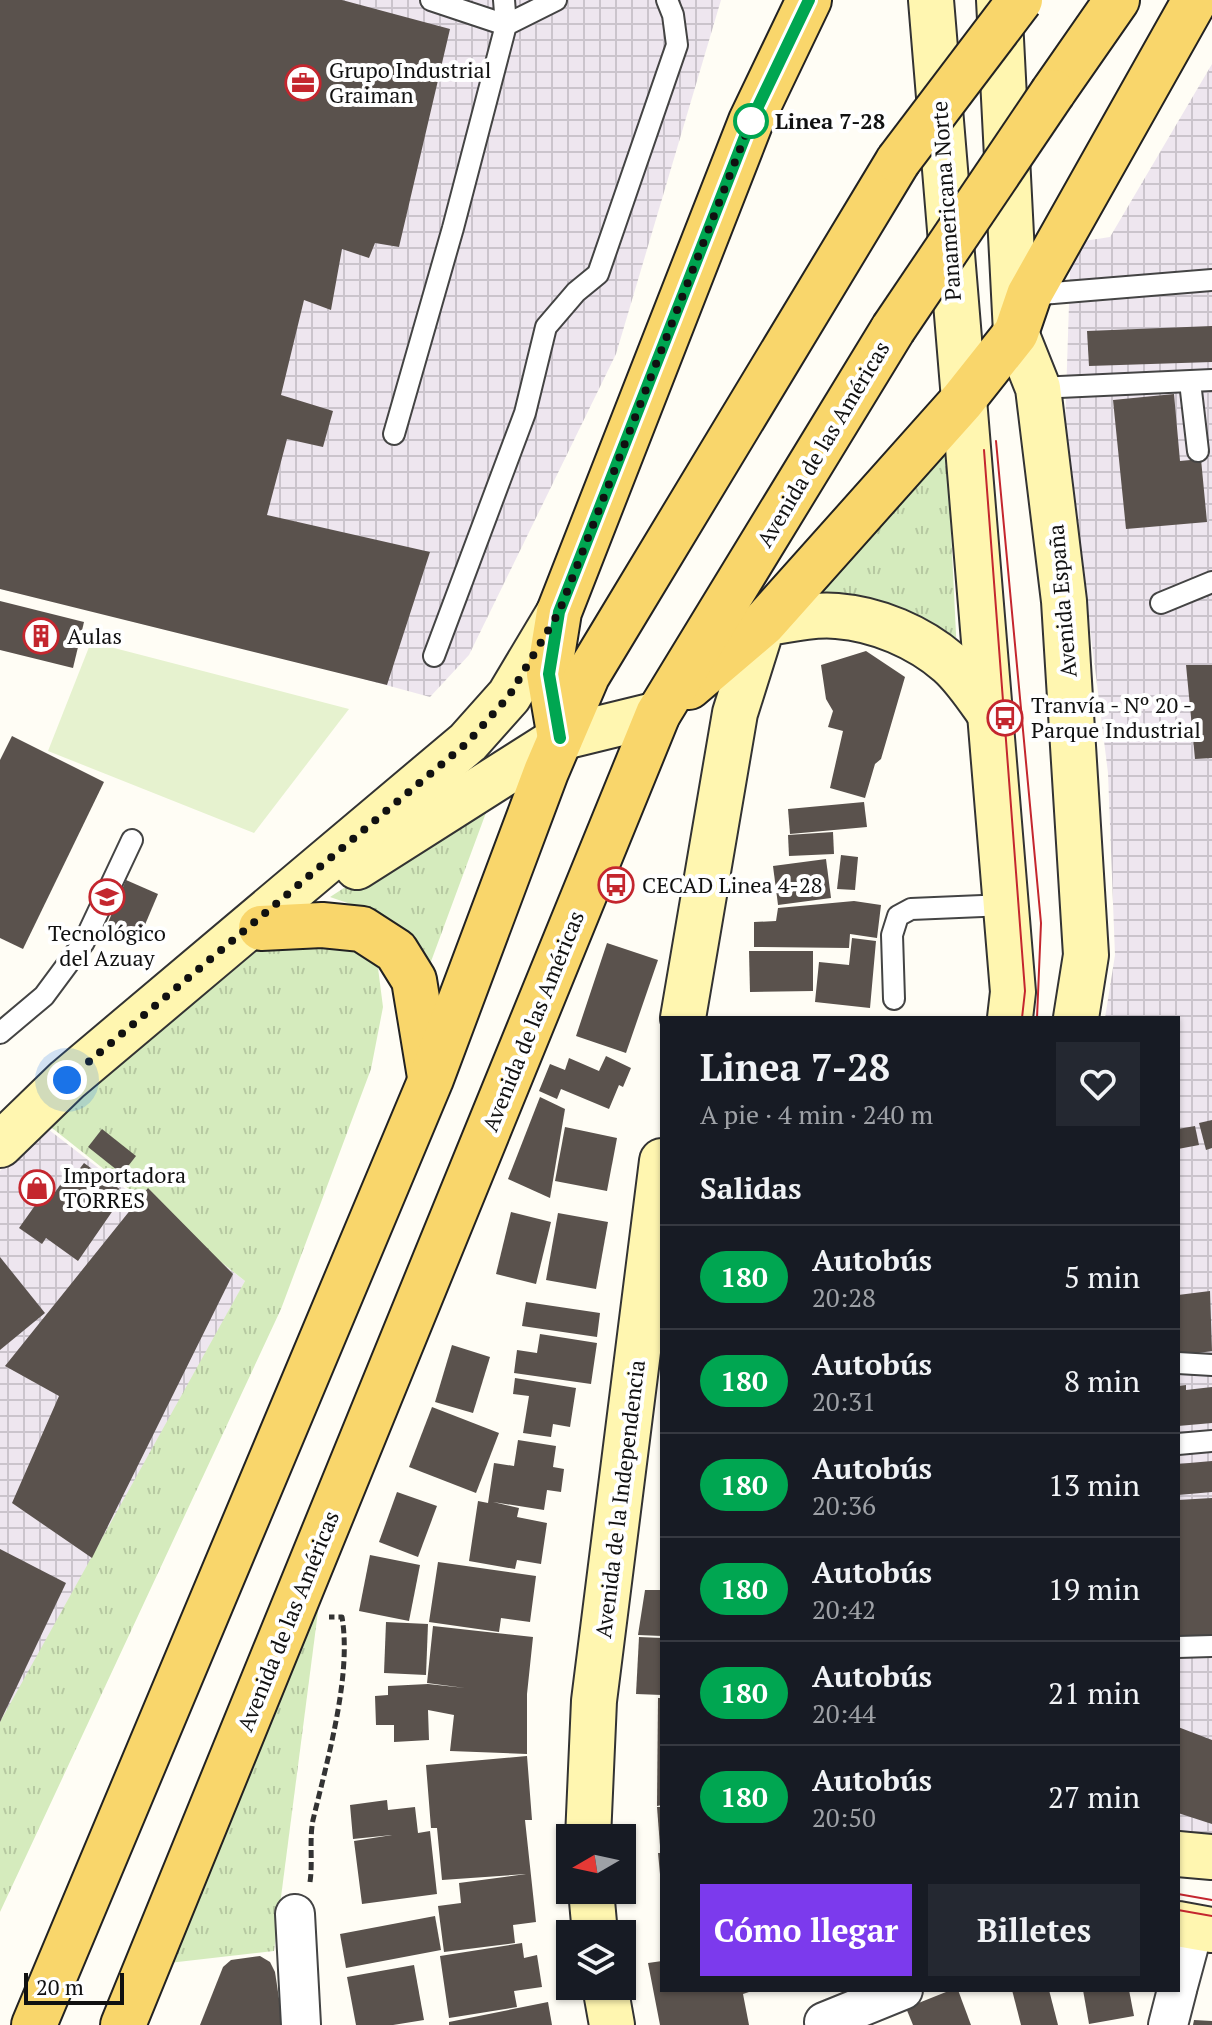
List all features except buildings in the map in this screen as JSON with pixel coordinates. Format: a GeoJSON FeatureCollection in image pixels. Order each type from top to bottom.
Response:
{"type":"FeatureCollection","features":[{"type":"Feature","properties":{"kind":"main road"},"geometry":{"type":"LineString","coordinates":[[560,738],[549,674],[559,612],[751,121],[809,0]]}},
{"type":"Feature","properties":{"kind":"main road"},"geometry":{"type":"LineString","coordinates":[[34,2025],[431,1079],[560,738],[587,676],[898,161],[1020,0]]}},
{"type":"Feature","properties":{"kind":"main road","name":"Avenida de las Américas"},"geometry":{"type":"LineString","coordinates":[[123,2025],[658,714],[893,329],[1117,0]]}},
{"type":"Feature","properties":{"kind":"main road"},"geometry":{"type":"LineString","coordinates":[[658,714],[763,624],[962,401],[1023,314],[1195,0]]}},
{"type":"Feature","properties":{"kind":"main road"},"geometry":{"type":"LineString","coordinates":[[261,928],[322,925],[362,929],[396,951],[414,980],[431,1079]]}},
{"type":"Feature","properties":{"kind":"street","name":"Panamericana Norte"},"geometry":{"type":"LineString","coordinates":[[931,0],[962,401]]}},
{"type":"Feature","properties":{"kind":"street"},"geometry":{"type":"LineString","coordinates":[[999,0],[1023,314]]}},
{"type":"Feature","properties":{"kind":"street","name":"Avenida España"},"geometry":{"type":"LineString","coordinates":[[1023,314],[1038,388],[1064,601],[1086,955],[1076,1016]]}},
{"type":"Feature","properties":{"kind":"street"},"geometry":{"type":"LineString","coordinates":[[962,401],[992,717],[1013,992],[1010,1016]]}},
{"type":"Feature","properties":{"kind":"street"},"geometry":{"type":"LineString","coordinates":[[6,1127],[211,960],[468,742],[509,696],[559,612]]}},
{"type":"Feature","properties":{"kind":"street"},"geometry":{"type":"LineString","coordinates":[[683,1016],[735,713],[763,624],[801,617],[837,616],[875,624],[908,636],[951,665],[992,717]]}},
{"type":"Feature","properties":{"kind":"street"},"geometry":{"type":"LineString","coordinates":[[211,960],[560,738],[658,714]]}},
{"type":"Feature","properties":{"kind":"street","name":"Avenida de la Independencia"},"geometry":{"type":"LineString","coordinates":[[589,1824],[594,1701],[660,1177]]}},
{"type":"Feature","properties":{"kind":"street"},"geometry":{"type":"LineString","coordinates":[[1180,1854],[1212,1857]]}},
{"type":"Feature","properties":{"kind":"street"},"geometry":{"type":"LineString","coordinates":[[295,1914],[301,2025]]}},
{"type":"Feature","properties":{"kind":"street"},"geometry":{"type":"LineString","coordinates":[[1180,1981],[1195,1927]]}},
{"type":"Feature","properties":{"kind":"street"},"geometry":{"type":"LineString","coordinates":[[824,2022],[898,1992]]}},
{"type":"Feature","properties":{"kind":"street"},"geometry":{"type":"LineString","coordinates":[[1168,2025],[1177,1992]]}},
{"type":"Feature","properties":{"kind":"street"},"geometry":{"type":"LineString","coordinates":[[608,2000],[612,2025]]}},
{"type":"Feature","properties":{"kind":"lane"},"geometry":{"type":"LineString","coordinates":[[431,0],[506,25],[556,0]]}},
{"type":"Feature","properties":{"kind":"lane"},"geometry":{"type":"LineString","coordinates":[[394,434],[453,228],[506,25],[504,0]]}},
{"type":"Feature","properties":{"kind":"lane"},"geometry":{"type":"LineString","coordinates":[[434,656],[525,413],[546,327],[576,292],[598,274],[677,45],[673,15],[667,0]]}},
{"type":"Feature","properties":{"kind":"lane"},"geometry":{"type":"LineString","coordinates":[[1023,314],[1212,280]]}},
{"type":"Feature","properties":{"kind":"lane"},"geometry":{"type":"LineString","coordinates":[[1038,388],[1212,380]]}},
{"type":"Feature","properties":{"kind":"lane"},"geometry":{"type":"LineString","coordinates":[[1190,382],[1198,451]]}},
{"type":"Feature","properties":{"kind":"lane"},"geometry":{"type":"LineString","coordinates":[[1161,603],[1212,582]]}},
{"type":"Feature","properties":{"kind":"lane"},"geometry":{"type":"LineString","coordinates":[[0,1033],[44,996],[84,942],[132,840]]}},
{"type":"Feature","properties":{"kind":"lane"},"geometry":{"type":"LineString","coordinates":[[894,999],[892,935],[898,916],[911,909],[1006,905]]}},
{"type":"Feature","properties":{"kind":"lane"},"geometry":{"type":"LineString","coordinates":[[1180,1363],[1212,1365]]}},
{"type":"Feature","properties":{"kind":"lane"},"geometry":{"type":"LineString","coordinates":[[1180,1444],[1212,1441]]}},
{"type":"Feature","properties":{"kind":"lane"},"geometry":{"type":"LineString","coordinates":[[1180,1647],[1212,1646]]}},
{"type":"Feature","properties":{"kind":"path"},"geometry":{"type":"LineString","coordinates":[[294,1606],[328,1617],[342,1617],[345,1634],[336,1715],[312,1823],[308,1892],[295,1914]]}},
{"type":"Feature","properties":{"kind":"shaded area"},"geometry":{"type":"Polygon","coordinates":[[[0,0],[721,0],[616,354],[469,655],[430,697],[327,669],[0,0]]]}},
{"type":"Feature","properties":{"kind":"shaded area"},"geometry":{"type":"Polygon","coordinates":[[[1212,64],[1212,1838],[1180,1834],[1180,1016],[1105,1016],[1115,955],[1108,773],[1065,427],[1071,243],[1110,237],[1212,64]]]}},
{"type":"Feature","properties":{"kind":"shaded area"},"geometry":{"type":"Polygon","coordinates":[[[44,1126],[245,1281],[0,1749],[0,1171],[44,1126]]]}},
{"type":"Feature","properties":{"kind":"green space"},"geometry":{"type":"Polygon","coordinates":[[[946,430],[957,654],[802,605],[946,430]]]}},
{"type":"Feature","properties":{"kind":"green space"},"geometry":{"type":"Polygon","coordinates":[[[91,642],[349,709],[254,833],[48,751],[91,642]]]}},
{"type":"Feature","properties":{"kind":"green space"},"geometry":{"type":"Polygon","coordinates":[[[494,791],[426,975],[365,909],[330,897],[494,791]]]}},
{"type":"Feature","properties":{"kind":"green space"},"geometry":{"type":"Polygon","coordinates":[[[271,936],[362,946],[378,968],[383,1007],[371,1069],[281,1309],[0,1912],[0,1722],[245,1281],[47,1124],[271,936]]]}},
{"type":"Feature","properties":{"kind":"green space"},"geometry":{"type":"Polygon","coordinates":[[[327,1542],[274,1951],[160,1964],[327,1542]]]}},
{"type":"Feature","properties":{"kind":"tram line"},"geometry":{"type":"LineString","coordinates":[[996,441],[1041,923],[1037,1016]]}},
{"type":"Feature","properties":{"kind":"tram line"},"geometry":{"type":"LineString","coordinates":[[984,450],[1025,991],[1022,1016]]}},
{"type":"Feature","properties":{"kind":"tram line"},"geometry":{"type":"LineString","coordinates":[[1180,1894],[1212,1900]]}},
{"type":"Feature","properties":{"kind":"tram line"},"geometry":{"type":"LineString","coordinates":[[1180,1910],[1212,1916]]}},
{"type":"Feature","properties":{"kind":"bus line","name":"180"},"geometry":{"type":"LineString","coordinates":[[560,738],[549,674],[559,612],[751,121],[809,0]]}},
{"type":"Feature","properties":{"kind":"place","name":"Grupo Industrial Graiman"},"geometry":{"type":"Point","coordinates":[303,83]}},
{"type":"Feature","properties":{"kind":"place","name":"Linea 7-28"},"geometry":{"type":"Point","coordinates":[751,121]}},
{"type":"Feature","properties":{"kind":"place","name":"Aulas"},"geometry":{"type":"Point","coordinates":[41,636]}},
{"type":"Feature","properties":{"kind":"place","name":"Tranvía - Nº 20 - Parque Industrial"},"geometry":{"type":"Point","coordinates":[1005,718]}},
{"type":"Feature","properties":{"kind":"place","name":"CECAD Linea 4-28"},"geometry":{"type":"Point","coordinates":[616,885]}},
{"type":"Feature","properties":{"kind":"place","name":"Tecnológico del Azuay"},"geometry":{"type":"Point","coordinates":[107,897]}},
{"type":"Feature","properties":{"kind":"place","name":"Importadora TORRES"},"geometry":{"type":"Point","coordinates":[37,1188]}},
{"type":"Feature","properties":{"kind":"route"},"geometry":{"type":"LineString","coordinates":[[67,1080],[468,742],[509,696],[559,612],[751,121]]}}]}
